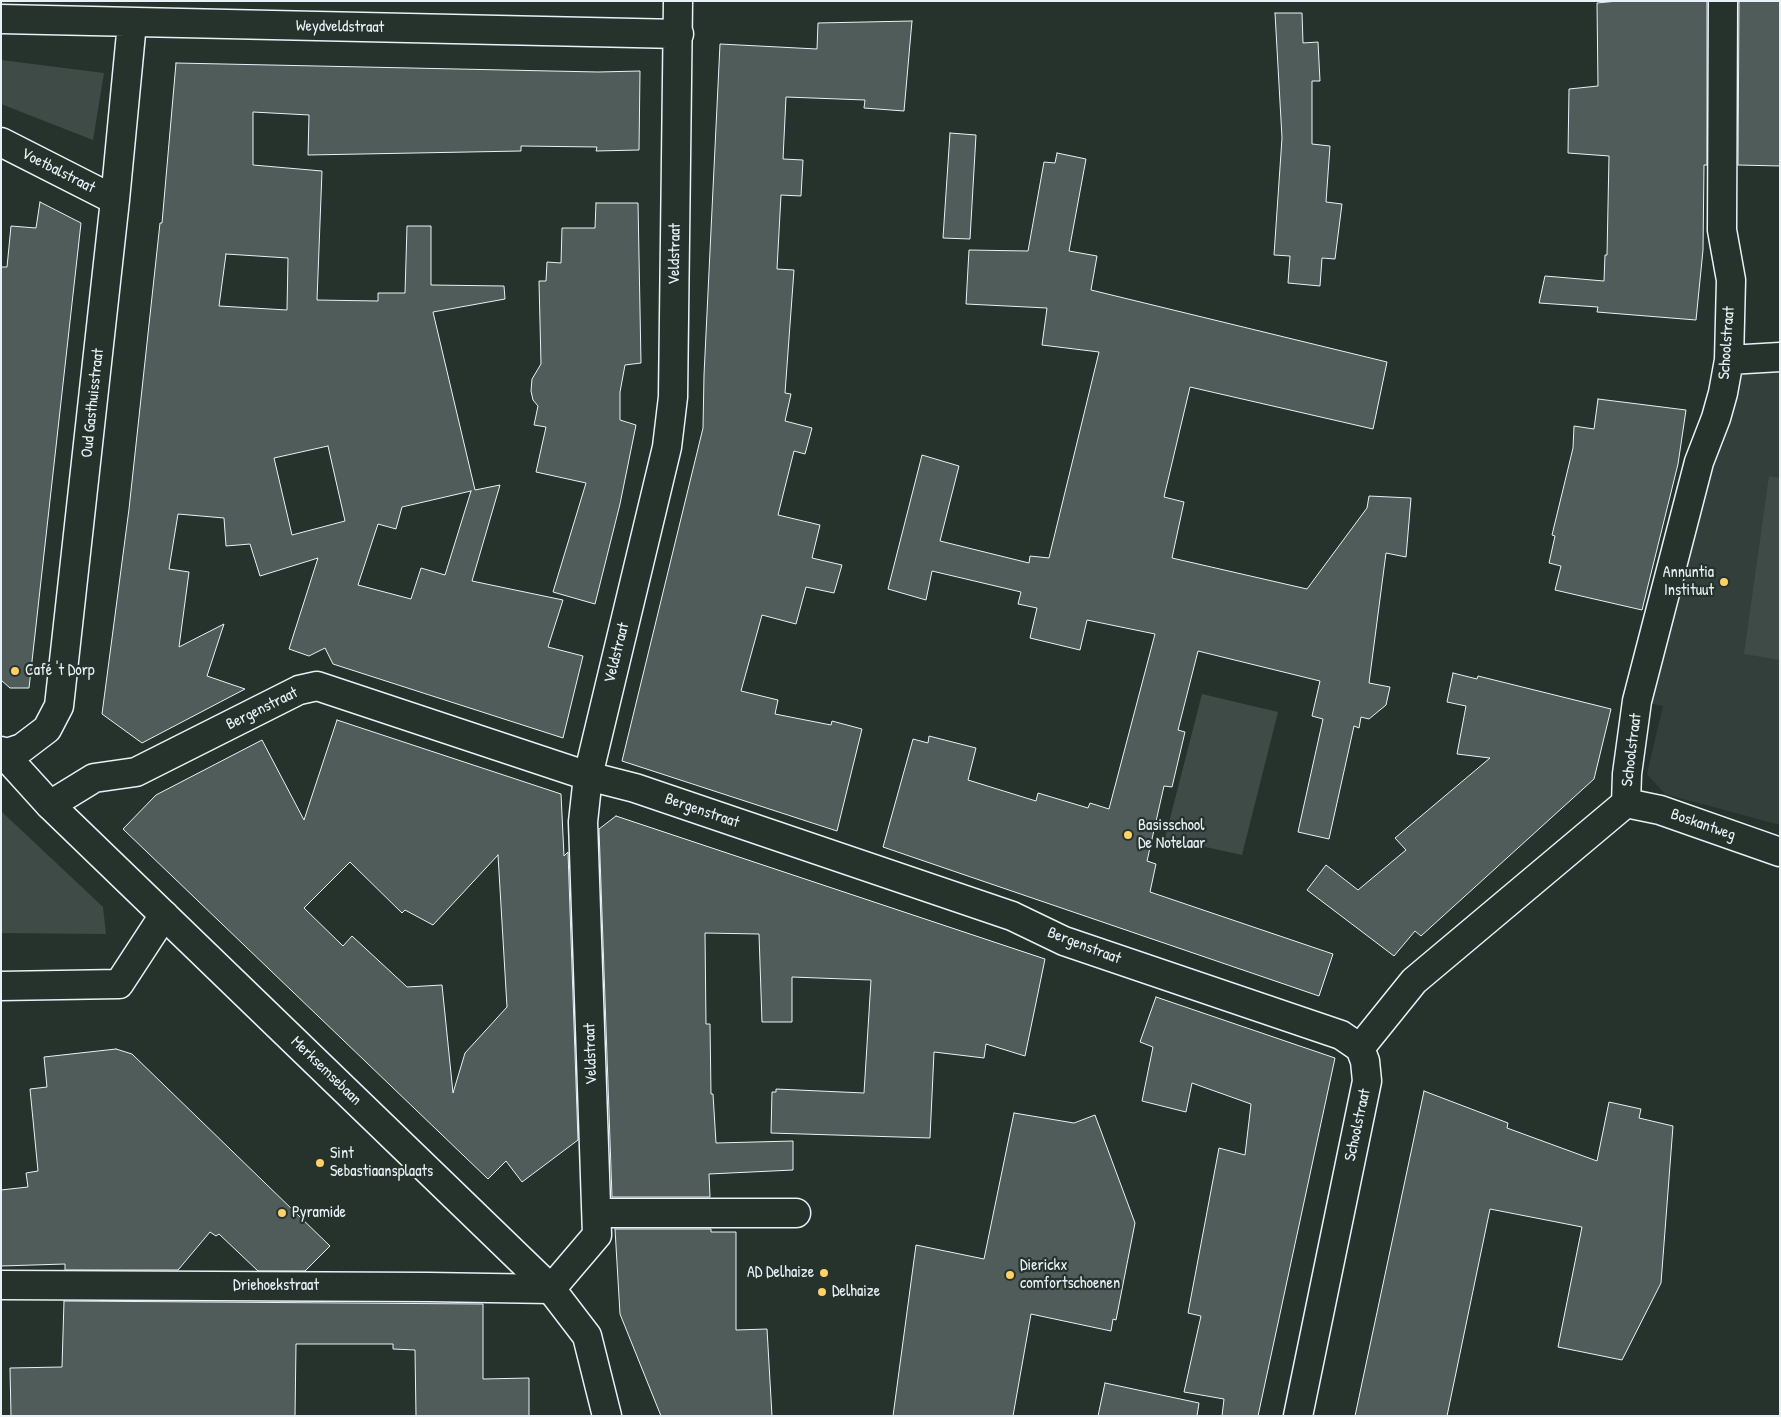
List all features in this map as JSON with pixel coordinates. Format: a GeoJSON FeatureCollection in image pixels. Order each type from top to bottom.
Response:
{"type":"FeatureCollection","features":[{"type":"Feature","properties":{"kind":"street","name":"Veldstraat"},"geometry":{"type":"LineString","coordinates":[[551,1289],[597,1236],[583,822],[588,776],[667,448],[673,397],[678,1]]}},
{"type":"Feature","properties":{"kind":"street","name":"Schoolstraat"},"geometry":{"type":"LineString","coordinates":[[1298,1416],[1367,1082],[1365,1061],[1360,1048],[1414,980],[1626,803],[1627,774],[1637,702],[1699,462],[1716,418],[1723,393],[1729,360],[1731,280],[1722,230],[1723,1]]}},
{"type":"Feature","properties":{"kind":"street","name":"Weydveldstraat"},"geometry":{"type":"LineString","coordinates":[[1,19],[679,34]]}},
{"type":"Feature","properties":{"kind":"street","name":"Oud Gasthuisstraat"},"geometry":{"type":"LineString","coordinates":[[2,753],[22,748],[47,729],[59,706],[115,200],[132,23]]}},
{"type":"Feature","properties":{"kind":"street","name":"Voetbalstraat"},"geometry":{"type":"LineString","coordinates":[[1,142],[115,200]]}},
{"type":"Feature","properties":{"kind":"street"},"geometry":{"type":"LineString","coordinates":[[1729,360],[1780,357]]}},
{"type":"Feature","properties":{"kind":"street","name":"Bergenstraat"},"geometry":{"type":"LineString","coordinates":[[50,805],[94,778],[136,772],[291,694],[317,686],[588,776],[635,788],[1012,916],[1064,941],[1342,1036],[1360,1048]]}},
{"type":"Feature","properties":{"kind":"street","name":"Merksemsebaan"},"geometry":{"type":"LineString","coordinates":[[2,753],[50,805],[551,1289],[587,1336],[607,1416]]}},
{"type":"Feature","properties":{"kind":"street","name":"Boskantweg"},"geometry":{"type":"LineString","coordinates":[[1626,803],[1660,810],[1780,852]]}},
{"type":"Feature","properties":{"kind":"street"},"geometry":{"type":"LineString","coordinates":[[1,986],[120,984],[164,914]]}},
{"type":"Feature","properties":{"kind":"street"},"geometry":{"type":"LineString","coordinates":[[597,1213],[796,1213]]}},
{"type":"Feature","properties":{"kind":"street","name":"Driehoekstraat"},"geometry":{"type":"LineString","coordinates":[[1,1285],[428,1286],[551,1289]]}},
{"type":"Feature","properties":{"kind":"shaded area"},"geometry":{"type":"Polygon","coordinates":[[[1,60],[104,73],[93,140],[1,104],[1,60]]]}},
{"type":"Feature","properties":{"kind":"shaded area","name":"Annuntia Instituut"},"geometry":{"type":"Polygon","coordinates":[[[1780,357],[1780,825],[1665,794],[1647,774],[1663,706],[1637,701],[1729,360],[1780,357]]]}},
{"type":"Feature","properties":{"kind":"shaded area"},"geometry":{"type":"Polygon","coordinates":[[[1769,476],[1780,478],[1780,660],[1744,654],[1769,476]]]}},
{"type":"Feature","properties":{"kind":"shaded area"},"geometry":{"type":"Polygon","coordinates":[[[1202,694],[1278,712],[1242,855],[1165,838],[1202,694]]]}},
{"type":"Feature","properties":{"kind":"shaded area"},"geometry":{"type":"Polygon","coordinates":[[[1,811],[103,907],[106,934],[1,933],[1,811]]]}},
{"type":"Feature","properties":{"kind":"building"},"geometry":{"type":"Polygon","coordinates":[[[1618,1],[1707,1],[1707,165],[1704,165],[1703,250],[1696,320],[1597,312],[1598,307],[1539,303],[1545,276],[1604,281],[1605,255],[1607,255],[1609,156],[1568,153],[1569,89],[1598,86],[1597,3],[1618,1]]]}},
{"type":"Feature","properties":{"kind":"building"},"geometry":{"type":"Polygon","coordinates":[[[1739,1],[1780,1],[1780,166],[1738,165],[1739,1]]]}},
{"type":"Feature","properties":{"kind":"building"},"geometry":{"type":"Polygon","coordinates":[[[1275,13],[1302,13],[1303,43],[1318,42],[1320,81],[1312,81],[1312,144],[1330,146],[1326,202],[1342,204],[1335,259],[1322,258],[1320,286],[1288,283],[1290,256],[1274,255],[1282,138],[1275,13]]]}},
{"type":"Feature","properties":{"kind":"building"},"geometry":{"type":"Polygon","coordinates":[[[912,21],[904,111],[864,108],[865,100],[786,97],[783,159],[803,160],[801,196],[781,195],[777,269],[794,270],[785,393],[791,394],[785,421],[812,428],[805,454],[794,451],[778,515],[820,525],[812,558],[842,565],[834,593],[806,587],[796,624],[762,615],[741,691],[778,700],[775,714],[831,725],[832,721],[862,729],[837,831],[622,761],[703,428],[720,44],[817,49],[818,23],[912,21]]]}},
{"type":"Feature","properties":{"kind":"building"},"geometry":{"type":"Polygon","coordinates":[[[176,63],[598,72],[640,71],[639,150],[596,151],[597,147],[521,146],[521,151],[308,155],[309,115],[253,112],[253,165],[322,171],[317,300],[378,301],[378,293],[405,293],[407,226],[431,226],[431,285],[504,286],[505,299],[433,312],[475,490],[500,485],[472,581],[563,600],[548,647],[583,656],[563,738],[333,664],[325,648],[309,656],[289,649],[318,558],[260,576],[250,544],[226,546],[224,518],[178,514],[169,569],[189,572],[179,647],[224,624],[207,676],[245,689],[142,743],[102,714],[129,509],[160,223],[162,223],[176,63]],[[226,254],[219,306],[287,310],[288,258],[226,254]],[[328,446],[274,458],[292,535],[345,521],[328,446]],[[471,491],[402,507],[396,529],[378,524],[358,585],[411,599],[421,568],[445,575],[471,491]]]}},
{"type":"Feature","properties":{"kind":"building"},"geometry":{"type":"Polygon","coordinates":[[[950,133],[976,135],[970,239],[943,238],[950,133]]]}},
{"type":"Feature","properties":{"kind":"building"},"geometry":{"type":"Polygon","coordinates":[[[1057,153],[1086,159],[1069,251],[1097,256],[1091,290],[1387,362],[1373,429],[1190,387],[1164,497],[1184,502],[1172,558],[1307,589],[1367,508],[1369,496],[1411,498],[1406,557],[1386,553],[1369,683],[1390,687],[1386,705],[1369,719],[1361,717],[1359,728],[1354,726],[1329,839],[1298,832],[1323,719],[1312,716],[1320,681],[1198,651],[1178,730],[1185,732],[1172,787],[1164,786],[1147,861],[1156,864],[1150,892],[1333,954],[1319,996],[883,847],[913,739],[928,743],[929,736],[976,748],[968,780],[1036,801],[1038,793],[1088,808],[1090,803],[1109,809],[1155,634],[1087,620],[1080,650],[1030,638],[1037,608],[1018,604],[1021,592],[932,571],[926,600],[888,589],[922,455],[959,466],[940,541],[1029,563],[1030,556],[1049,558],[1099,352],[1042,345],[1047,308],[966,304],[969,250],[1028,251],[1044,162],[1055,163],[1057,153]]]}},
{"type":"Feature","properties":{"kind":"building"},"geometry":{"type":"Polygon","coordinates":[[[40,202],[81,223],[29,688],[10,688],[1,680],[1,267],[7,267],[11,226],[36,228],[40,202]]]}},
{"type":"Feature","properties":{"kind":"building"},"geometry":{"type":"Polygon","coordinates":[[[596,203],[638,203],[641,363],[625,365],[620,392],[620,420],[636,425],[620,504],[595,604],[553,592],[586,483],[536,472],[546,427],[534,425],[538,406],[533,400],[531,391],[532,379],[541,364],[539,281],[546,281],[547,262],[561,263],[562,228],[595,228],[596,203]]]}},
{"type":"Feature","properties":{"kind":"building"},"geometry":{"type":"Polygon","coordinates":[[[1598,399],[1686,410],[1678,464],[1642,610],[1555,590],[1561,566],[1549,563],[1555,536],[1552,535],[1573,448],[1574,426],[1594,429],[1598,399]]]}},
{"type":"Feature","properties":{"kind":"building"},"geometry":{"type":"Polygon","coordinates":[[[1453,673],[1477,679],[1478,676],[1611,709],[1594,779],[1421,936],[1415,931],[1394,956],[1307,890],[1326,865],[1358,890],[1406,850],[1395,838],[1490,758],[1457,754],[1466,706],[1447,702],[1453,673]]]}},
{"type":"Feature","properties":{"kind":"building"},"geometry":{"type":"Polygon","coordinates":[[[337,720],[561,794],[564,856],[568,852],[578,1140],[522,1182],[506,1161],[488,1179],[123,829],[156,795],[262,740],[304,820],[337,720]],[[498,855],[433,925],[405,910],[402,913],[350,862],[304,908],[343,946],[352,936],[407,987],[442,985],[453,1093],[465,1053],[507,1007],[498,855]]]}},
{"type":"Feature","properties":{"kind":"building"},"geometry":{"type":"Polygon","coordinates":[[[616,816],[1045,959],[1025,1056],[986,1044],[984,1058],[934,1052],[930,1138],[771,1133],[772,1092],[776,1092],[776,1089],[864,1093],[871,980],[792,977],[792,1022],[762,1022],[759,934],[705,933],[706,1024],[710,1024],[711,1094],[713,1094],[716,1143],[793,1141],[793,1170],[709,1174],[710,1197],[612,1197],[599,829],[616,816]]]}},
{"type":"Feature","properties":{"kind":"building"},"geometry":{"type":"Polygon","coordinates":[[[1156,997],[1335,1058],[1258,1416],[1222,1416],[1224,1399],[1184,1392],[1201,1316],[1188,1313],[1219,1148],[1245,1155],[1251,1104],[1192,1083],[1186,1112],[1142,1101],[1153,1047],[1140,1042],[1156,997]]]}},
{"type":"Feature","properties":{"kind":"building"},"geometry":{"type":"Polygon","coordinates":[[[116,1049],[132,1054],[330,1246],[305,1271],[258,1271],[219,1234],[216,1236],[210,1232],[178,1270],[65,1270],[65,1264],[1,1266],[1,1190],[28,1187],[26,1173],[38,1171],[30,1089],[47,1087],[44,1057],[116,1049]]]}},
{"type":"Feature","properties":{"kind":"building"},"geometry":{"type":"Polygon","coordinates":[[[1424,1091],[1508,1123],[1507,1128],[1597,1161],[1609,1102],[1641,1109],[1639,1118],[1673,1126],[1661,1283],[1622,1360],[1558,1347],[1582,1227],[1490,1209],[1447,1416],[1355,1416],[1424,1091]]]}},
{"type":"Feature","properties":{"kind":"building"},"geometry":{"type":"Polygon","coordinates":[[[1014,1113],[1074,1123],[1095,1115],[1135,1223],[1116,1320],[1113,1319],[1111,1331],[1031,1314],[1013,1416],[893,1416],[916,1245],[984,1259],[1014,1113]]]}},
{"type":"Feature","properties":{"kind":"building"},"geometry":{"type":"Polygon","coordinates":[[[615,1229],[711,1229],[711,1232],[736,1232],[736,1330],[767,1329],[772,1416],[661,1416],[620,1314],[615,1229]]]}},
{"type":"Feature","properties":{"kind":"building"},"geometry":{"type":"Polygon","coordinates":[[[64,1301],[483,1304],[483,1379],[529,1378],[529,1416],[416,1416],[415,1350],[393,1349],[393,1344],[296,1344],[295,1416],[11,1416],[10,1368],[62,1367],[64,1301]]]}},
{"type":"Feature","properties":{"kind":"building"},"geometry":{"type":"Polygon","coordinates":[[[1105,1383],[1199,1403],[1197,1416],[1098,1416],[1105,1383]]]}},
{"type":"Feature","properties":{"kind":"place","name":"Annuntia Instituut"},"geometry":{"type":"Point","coordinates":[1724,582]}},
{"type":"Feature","properties":{"kind":"place","name":"Café 't Dorp"},"geometry":{"type":"Point","coordinates":[15,671]}},
{"type":"Feature","properties":{"kind":"place","name":"Basisschool De Notelaar"},"geometry":{"type":"Point","coordinates":[1128,835]}},
{"type":"Feature","properties":{"kind":"place","name":"Sint Sebastiaansplaats"},"geometry":{"type":"Point","coordinates":[320,1163]}},
{"type":"Feature","properties":{"kind":"place","name":"Pyramide"},"geometry":{"type":"Point","coordinates":[282,1213]}},
{"type":"Feature","properties":{"kind":"place","name":"AD Delhaize"},"geometry":{"type":"Point","coordinates":[824,1273]}},
{"type":"Feature","properties":{"kind":"place","name":"Dierickx comfortschoenen"},"geometry":{"type":"Point","coordinates":[1010,1275]}},
{"type":"Feature","properties":{"kind":"place","name":"Delhaize"},"geometry":{"type":"Point","coordinates":[822,1292]}}]}
